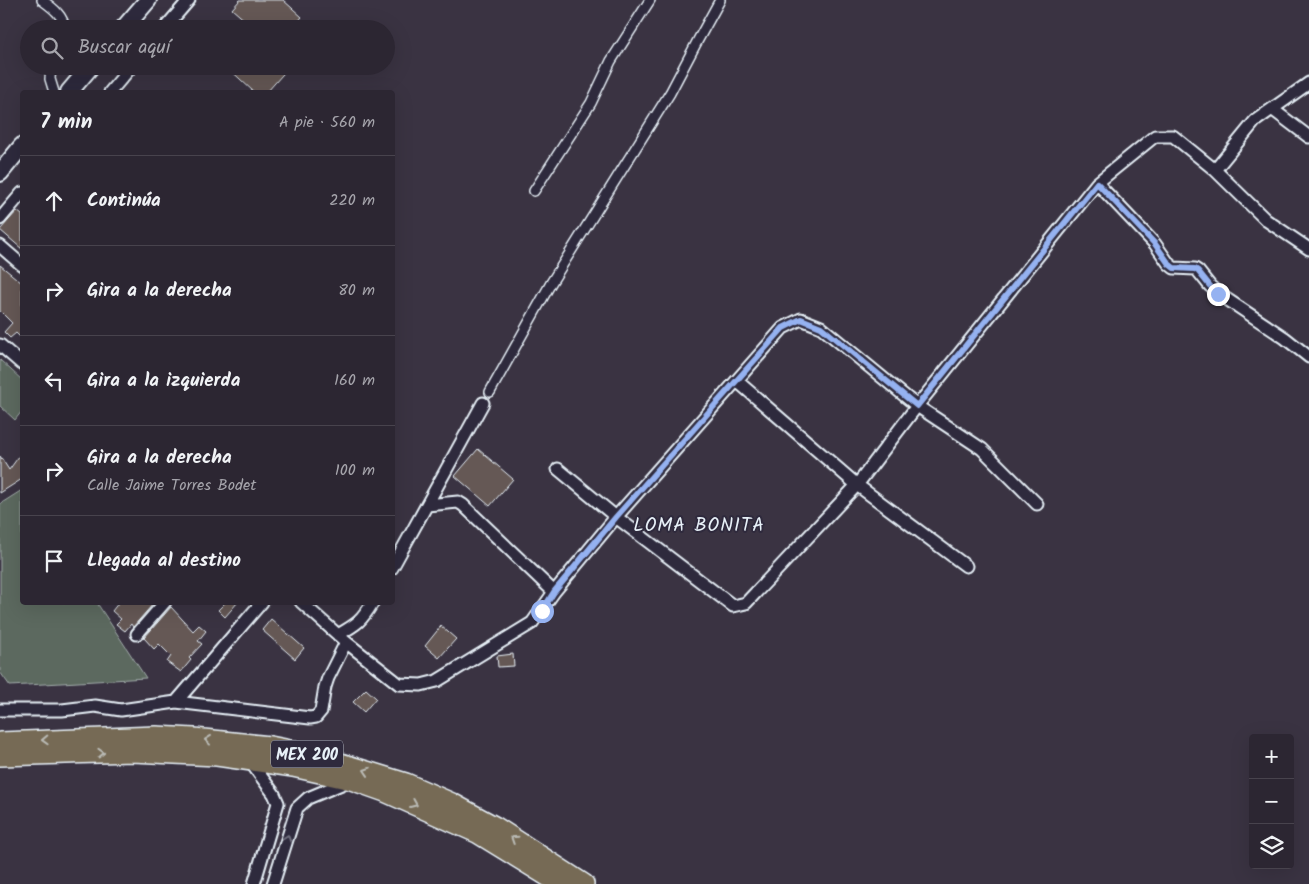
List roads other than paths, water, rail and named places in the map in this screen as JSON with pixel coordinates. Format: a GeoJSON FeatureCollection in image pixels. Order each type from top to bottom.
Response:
{"type":"FeatureCollection","features":[{"type":"Feature","properties":{"kind":"highway","name":"MEX 200"},"geometry":{"type":"LineString","coordinates":[[0,742],[156,736],[270,746],[311,754],[406,784],[452,803],[496,827],[584,884]]}},
{"type":"Feature","properties":{"kind":"highway","name":"MEX 200"},"geometry":{"type":"LineString","coordinates":[[0,756],[132,752],[217,756],[293,767],[351,780],[385,792],[477,833],[560,884]]}},
{"type":"Feature","properties":{"kind":"main road"},"geometry":{"type":"LineString","coordinates":[[131,20],[148,0]]}},
{"type":"Feature","properties":{"kind":"main road"},"geometry":{"type":"LineString","coordinates":[[71,90],[83,75]]}},
{"type":"Feature","properties":{"kind":"main road"},"geometry":{"type":"LineString","coordinates":[[0,172],[20,148]]}},
{"type":"Feature","properties":{"kind":"street"},"geometry":{"type":"LineString","coordinates":[[42,0],[60,14],[63,20]]}},
{"type":"Feature","properties":{"kind":"street"},"geometry":{"type":"LineString","coordinates":[[172,20],[189,0]]}},
{"type":"Feature","properties":{"kind":"street"},"geometry":{"type":"LineString","coordinates":[[534,191],[591,103],[611,61],[650,0]]}},
{"type":"Feature","properties":{"kind":"street"},"geometry":{"type":"LineString","coordinates":[[490,392],[551,283],[670,93],[720,0]]}},
{"type":"Feature","properties":{"kind":"street"},"geometry":{"type":"LineString","coordinates":[[50,75],[53,90]]}},
{"type":"Feature","properties":{"kind":"street"},"geometry":{"type":"LineString","coordinates":[[112,90],[124,75]]}},
{"type":"Feature","properties":{"kind":"street"},"geometry":{"type":"LineString","coordinates":[[1215,170],[1255,121],[1309,83]]}},
{"type":"Feature","properties":{"kind":"street"},"geometry":{"type":"LineString","coordinates":[[1272,109],[1309,137]]}},
{"type":"Feature","properties":{"kind":"street"},"geometry":{"type":"LineString","coordinates":[[558,469],[616,517],[733,606],[746,603],[857,485],[917,406],[1097,183],[1155,136],[1173,136],[1215,170],[1266,220],[1309,249]]}},
{"type":"Feature","properties":{"kind":"street"},"geometry":{"type":"LineString","coordinates":[[1097,183],[1155,244],[1169,264],[1174,268],[1195,269],[1218,294],[1285,338],[1309,357]]}},
{"type":"Feature","properties":{"kind":"street"},"geometry":{"type":"LineString","coordinates":[[0,219],[20,195]]}},
{"type":"Feature","properties":{"kind":"street"},"geometry":{"type":"LineString","coordinates":[[0,246],[20,263]]}},
{"type":"Feature","properties":{"kind":"street"},"geometry":{"type":"LineString","coordinates":[[304,605],[342,639],[399,684],[421,685],[437,681],[532,623],[554,592],[616,517],[736,381],[783,328],[801,319],[821,327],[917,406],[982,449],[1037,504]]}},
{"type":"Feature","properties":{"kind":"street"},"geometry":{"type":"LineString","coordinates":[[0,345],[20,362]]}},
{"type":"Feature","properties":{"kind":"street"},"geometry":{"type":"LineString","coordinates":[[736,381],[857,485],[966,566]]}},
{"type":"Feature","properties":{"kind":"street"},"geometry":{"type":"LineString","coordinates":[[395,563],[483,403]]}},
{"type":"Feature","properties":{"kind":"street"},"geometry":{"type":"LineString","coordinates":[[427,505],[458,502],[463,505],[554,592]]}},
{"type":"Feature","properties":{"kind":"street"},"geometry":{"type":"LineString","coordinates":[[137,634],[162,605]]}},
{"type":"Feature","properties":{"kind":"street"},"geometry":{"type":"LineString","coordinates":[[176,702],[259,605]]}},
{"type":"Feature","properties":{"kind":"street"},"geometry":{"type":"LineString","coordinates":[[0,710],[62,710],[95,706],[128,709],[176,702],[310,718],[316,716],[321,710],[325,687],[342,639],[364,618],[370,605]]}},
{"type":"Feature","properties":{"kind":"street"},"geometry":{"type":"LineString","coordinates":[[249,760],[274,794],[278,803],[254,884]]}},
{"type":"Feature","properties":{"kind":"street"},"geometry":{"type":"LineString","coordinates":[[273,884],[297,808],[308,798],[351,780]]}},
{"type":"Feature","properties":{"kind":"street"},"geometry":{"type":"LineString","coordinates":[[278,803],[297,808]]}},
{"type":"Feature","properties":{"kind":"district","name":"LOMA BONITA"},"geometry":{"type":"Point","coordinates":[699,524]}}]}
